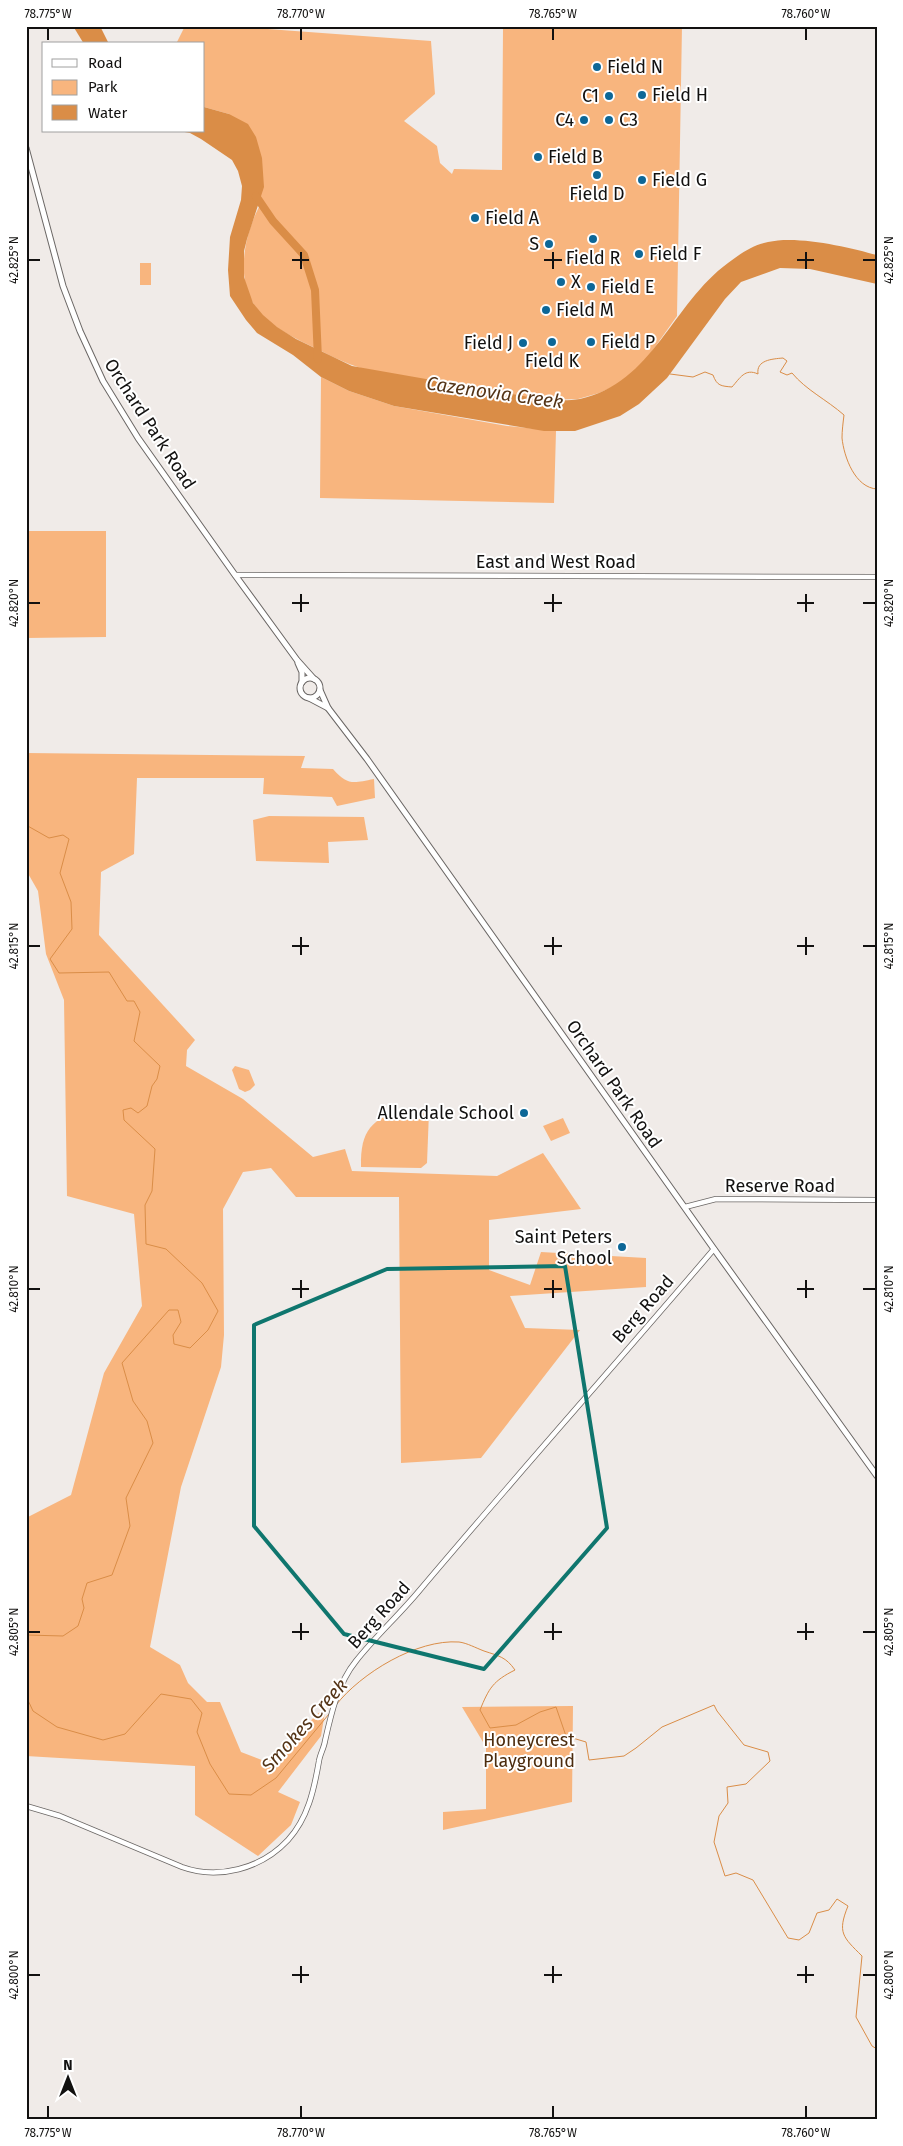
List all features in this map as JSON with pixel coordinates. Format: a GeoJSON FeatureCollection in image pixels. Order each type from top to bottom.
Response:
{"type":"FeatureCollection","features":[{"type":"Feature","properties":{"kind":"main road","name":"Orchard Park Road"},"geometry":{"type":"LineString","coordinates":[[26,148],[63,286],[97,370],[138,438],[297,660],[314,678]]}},
{"type":"Feature","properties":{"kind":"main road","name":"Orchard Park Road"},"geometry":{"type":"LineString","coordinates":[[297,660],[302,672],[302,682]]}},
{"type":"Feature","properties":{"kind":"main road"},"geometry":{"type":"LineString","coordinates":[[308,678],[314,678],[320,683],[320,690],[317,696],[309,698],[300,691],[302,682],[308,678]]}},
{"type":"Feature","properties":{"kind":"main road","name":"Orchard Park Road"},"geometry":{"type":"LineString","coordinates":[[320,690],[328,708],[367,759],[877,1476]]}},
{"type":"Feature","properties":{"kind":"main road","name":"Orchard Park Road"},"geometry":{"type":"LineString","coordinates":[[309,698],[328,708]]}},
{"type":"Feature","properties":{"kind":"street","name":"East and West Road"},"geometry":{"type":"LineString","coordinates":[[235,575],[877,577]]}},
{"type":"Feature","properties":{"kind":"street","name":"Reserve Road"},"geometry":{"type":"LineString","coordinates":[[685,1207],[716,1199],[877,1200]]}},
{"type":"Feature","properties":{"kind":"street","name":"Berg Road"},"geometry":{"type":"LineString","coordinates":[[26,1806],[60,1816],[182,1867],[202,1873],[219,1873],[240,1869],[259,1861],[280,1848],[293,1834],[309,1804],[319,1760],[338,1695],[355,1662],[714,1249]]}},
{"type":"Feature","properties":{"kind":"highlighted area"},"geometry":{"type":"Polygon","coordinates":[[[565,1266],[607,1528],[484,1669],[344,1634],[254,1526],[254,1325],[387,1269],[565,1266]]]}},
{"type":"Feature","properties":{"kind":"green space"},"geometry":{"type":"Polygon","coordinates":[[[185,26],[225,26],[431,41],[435,94],[404,121],[437,146],[440,163],[452,174],[454,169],[502,170],[503,29],[520,26],[682,26],[677,316],[645,361],[631,375],[617,385],[578,399],[546,400],[371,371],[342,361],[289,335],[258,311],[248,292],[245,280],[244,255],[250,229],[259,207],[229,114],[205,107],[205,42],[177,42],[185,26]]]}},
{"type":"Feature","properties":{"kind":"green space"},"geometry":{"type":"Polygon","coordinates":[[[140,263],[151,263],[151,285],[140,285],[140,263]]]}},
{"type":"Feature","properties":{"kind":"green space"},"geometry":{"type":"Polygon","coordinates":[[[321,377],[349,391],[394,406],[507,426],[556,431],[554,503],[320,498],[321,377]]]}},
{"type":"Feature","properties":{"kind":"green space"},"geometry":{"type":"Polygon","coordinates":[[[26,531],[106,531],[106,637],[26,638],[26,531]]]}},
{"type":"Feature","properties":{"kind":"green space"},"geometry":{"type":"Polygon","coordinates":[[[26,753],[305,756],[301,768],[333,769],[347,781],[351,782],[374,779],[375,798],[337,806],[332,797],[263,794],[264,778],[137,778],[134,854],[101,872],[99,935],[195,1040],[187,1050],[186,1066],[243,1099],[313,1157],[345,1149],[352,1171],[497,1176],[543,1153],[581,1209],[489,1220],[489,1270],[530,1285],[541,1252],[646,1258],[646,1287],[510,1296],[525,1328],[580,1330],[481,1458],[401,1463],[399,1197],[296,1197],[271,1168],[243,1172],[223,1209],[224,1335],[221,1367],[181,1487],[150,1647],[180,1665],[188,1683],[207,1702],[220,1702],[241,1752],[267,1762],[326,1706],[321,1736],[278,1792],[300,1802],[291,1825],[258,1856],[195,1815],[195,1766],[26,1756],[26,1518],[71,1495],[104,1373],[142,1306],[134,1214],[67,1196],[64,1000],[46,954],[38,891],[26,870],[26,753]]]}},
{"type":"Feature","properties":{"kind":"green space"},"geometry":{"type":"Polygon","coordinates":[[[269,816],[364,817],[368,840],[328,842],[329,863],[256,861],[253,820],[269,816]]]}},
{"type":"Feature","properties":{"kind":"green space"},"geometry":{"type":"Polygon","coordinates":[[[235,1066],[249,1070],[255,1085],[250,1090],[245,1092],[239,1089],[232,1070],[235,1066]]]}},
{"type":"Feature","properties":{"kind":"green space"},"geometry":{"type":"Polygon","coordinates":[[[406,1109],[429,1112],[427,1163],[421,1168],[361,1167],[363,1144],[370,1127],[384,1117],[406,1109]]]}},
{"type":"Feature","properties":{"kind":"green space"},"geometry":{"type":"Polygon","coordinates":[[[563,1118],[570,1133],[551,1141],[543,1126],[563,1118]]]}},
{"type":"Feature","properties":{"kind":"green space","name":"Honeycrest Playground"},"geometry":{"type":"Polygon","coordinates":[[[573,1706],[572,1802],[443,1830],[443,1812],[486,1809],[486,1747],[462,1707],[573,1706]]]}},
{"type":"Feature","properties":{"kind":"water"},"geometry":{"type":"Polygon","coordinates":[[[73,26],[100,26],[108,42],[83,42],[73,26]]]}},
{"type":"Feature","properties":{"kind":"water"},"geometry":{"type":"Polygon","coordinates":[[[205,107],[229,114],[248,124],[256,137],[262,158],[264,187],[244,251],[244,277],[253,303],[277,327],[296,339],[352,366],[546,400],[580,399],[605,390],[626,377],[644,360],[709,280],[737,256],[757,245],[780,240],[808,241],[877,255],[877,284],[810,269],[780,268],[741,282],[725,299],[667,378],[639,404],[620,416],[575,431],[544,431],[394,406],[349,391],[321,377],[293,355],[257,333],[246,320],[230,296],[228,270],[230,237],[241,200],[242,186],[238,171],[232,160],[190,133],[184,132],[205,132],[205,107]]]}},
{"type":"Feature","properties":{"kind":"waterway","name":"Cazenovia Creek"},"geometry":{"type":"LineString","coordinates":[[256,196],[273,221],[304,255],[315,290],[318,359]]}},
{"type":"Feature","properties":{"kind":"waterway"},"geometry":{"type":"LineString","coordinates":[[670,374],[693,377],[705,372],[713,375],[720,385],[732,387],[746,373],[753,372],[758,374],[758,369],[762,363],[783,358],[787,361],[780,372],[787,375],[792,373],[804,385],[844,415],[842,438],[848,462],[863,483],[877,489]]}},
{"type":"Feature","properties":{"kind":"waterway","name":"Smokes Creek"},"geometry":{"type":"LineString","coordinates":[[26,825],[49,838],[63,835],[69,839],[60,873],[71,902],[72,929],[50,959],[59,973],[109,972],[127,1001],[134,1001],[140,1012],[134,1041],[160,1066],[147,1106],[138,1113],[131,1108],[123,1110],[124,1120],[155,1149],[152,1191],[145,1205],[146,1244],[166,1249],[202,1283],[218,1311],[208,1330],[190,1348],[174,1344],[173,1335],[181,1322],[178,1310],[169,1310],[122,1363],[133,1401],[147,1421],[153,1443],[126,1498],[130,1526],[112,1575],[87,1583],[82,1599],[84,1608],[78,1626],[63,1636],[26,1635]]}},
{"type":"Feature","properties":{"kind":"waterway","name":"Smokes Creek"},"geometry":{"type":"LineString","coordinates":[[336,1705],[360,1681],[391,1660],[426,1646],[459,1642],[502,1658],[515,1670],[497,1682],[483,1702],[480,1710],[490,1728],[516,1725],[540,1712],[556,1707],[566,1736],[586,1742],[589,1760],[624,1756],[662,1727],[714,1705],[744,1745],[768,1752],[770,1761],[746,1784],[727,1787],[728,1803],[719,1816],[714,1842],[725,1876],[736,1873],[753,1880],[788,1938],[799,1940],[809,1933],[817,1913],[829,1910],[837,1899],[848,1906],[843,1923],[844,1934],[850,1944],[862,1956],[856,2017],[872,2046],[877,2049]]}},
{"type":"Feature","properties":{"kind":"waterway","name":"Smokes Creek"},"geometry":{"type":"LineString","coordinates":[[26,1696],[33,1711],[57,1727],[103,1740],[125,1734],[161,1694],[191,1699],[202,1713],[197,1732],[210,1764],[229,1794],[251,1795],[276,1778],[329,1714]]}},
{"type":"Feature","properties":{"kind":"place","name":"Field N"},"geometry":{"type":"Point","coordinates":[597,67]}},
{"type":"Feature","properties":{"kind":"place","name":"Field H"},"geometry":{"type":"Point","coordinates":[642,95]}},
{"type":"Feature","properties":{"kind":"place","name":"C1"},"geometry":{"type":"Point","coordinates":[609,96]}},
{"type":"Feature","properties":{"kind":"place","name":"C4"},"geometry":{"type":"Point","coordinates":[584,120]}},
{"type":"Feature","properties":{"kind":"place","name":"C3"},"geometry":{"type":"Point","coordinates":[609,120]}},
{"type":"Feature","properties":{"kind":"place","name":"Field B"},"geometry":{"type":"Point","coordinates":[538,157]}},
{"type":"Feature","properties":{"kind":"place","name":"Field D"},"geometry":{"type":"Point","coordinates":[597,175]}},
{"type":"Feature","properties":{"kind":"place","name":"Field G"},"geometry":{"type":"Point","coordinates":[642,180]}},
{"type":"Feature","properties":{"kind":"place","name":"Field A"},"geometry":{"type":"Point","coordinates":[475,218]}},
{"type":"Feature","properties":{"kind":"place","name":"Field R"},"geometry":{"type":"Point","coordinates":[593,239]}},
{"type":"Feature","properties":{"kind":"place","name":"S"},"geometry":{"type":"Point","coordinates":[549,244]}},
{"type":"Feature","properties":{"kind":"place","name":"Field F"},"geometry":{"type":"Point","coordinates":[639,254]}},
{"type":"Feature","properties":{"kind":"place","name":"X"},"geometry":{"type":"Point","coordinates":[561,282]}},
{"type":"Feature","properties":{"kind":"place","name":"Field E"},"geometry":{"type":"Point","coordinates":[591,287]}},
{"type":"Feature","properties":{"kind":"place","name":"Field M"},"geometry":{"type":"Point","coordinates":[546,310]}},
{"type":"Feature","properties":{"kind":"place","name":"Field K"},"geometry":{"type":"Point","coordinates":[552,342]}},
{"type":"Feature","properties":{"kind":"place","name":"Field P"},"geometry":{"type":"Point","coordinates":[591,342]}},
{"type":"Feature","properties":{"kind":"place","name":"Field J"},"geometry":{"type":"Point","coordinates":[523,343]}},
{"type":"Feature","properties":{"kind":"place","name":"Allendale School"},"geometry":{"type":"Point","coordinates":[524,1113]}},
{"type":"Feature","properties":{"kind":"place","name":"Saint Peters School"},"geometry":{"type":"Point","coordinates":[622,1247]}}]}
